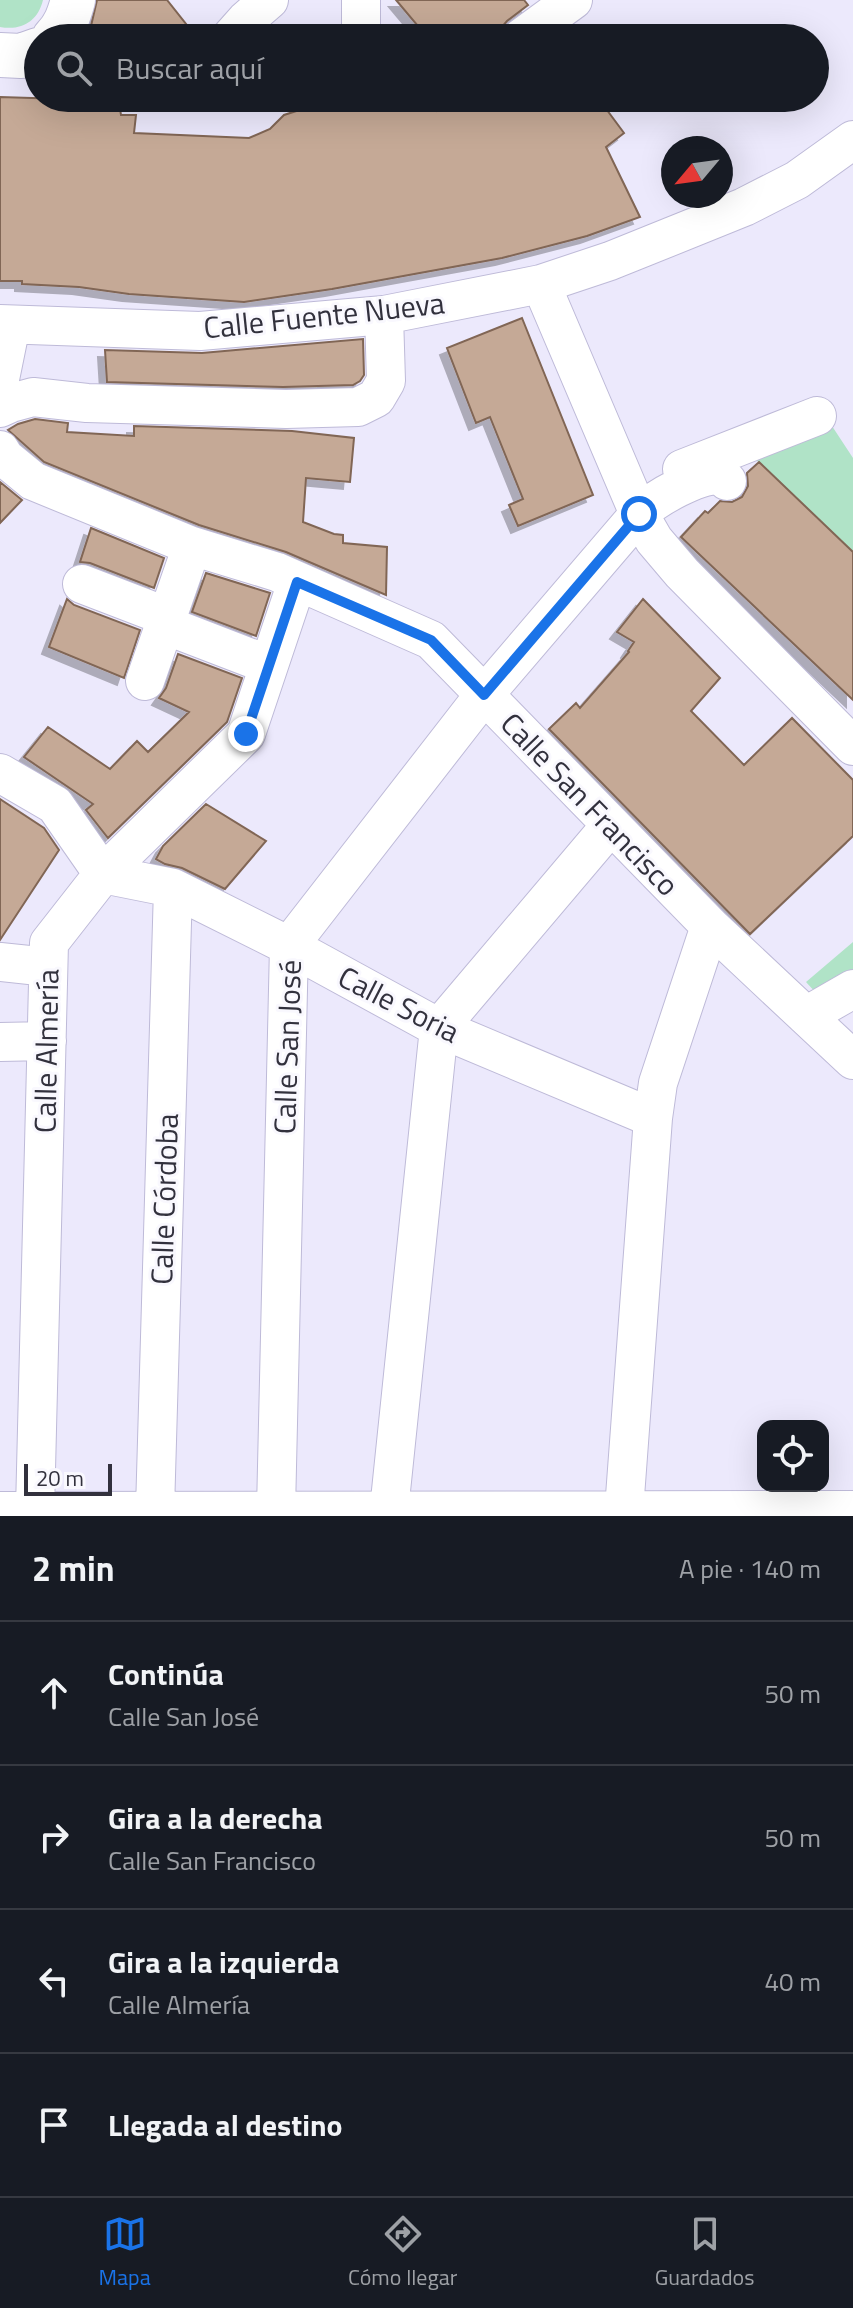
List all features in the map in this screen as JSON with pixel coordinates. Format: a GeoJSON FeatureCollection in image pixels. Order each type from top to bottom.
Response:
{"type":"FeatureCollection","features":[{"type":"Feature","properties":{"kind":"street"},"geometry":{"type":"LineString","coordinates":[[242,24],[269,0]]}},
{"type":"Feature","properties":{"kind":"street"},"geometry":{"type":"LineString","coordinates":[[361,0],[361,24]]}},
{"type":"Feature","properties":{"kind":"street"},"geometry":{"type":"LineString","coordinates":[[540,24],[573,0]]}},
{"type":"Feature","properties":{"kind":"street","name":"Calle Fuente Nueva"},"geometry":{"type":"LineString","coordinates":[[6,325],[200,331],[384,315],[541,284],[610,261],[744,207],[797,180],[853,140]]}},
{"type":"Feature","properties":{"kind":"street"},"geometry":{"type":"LineString","coordinates":[[541,284],[634,502],[654,540],[682,573],[853,746]]}},
{"type":"Feature","properties":{"kind":"street"},"geometry":{"type":"LineString","coordinates":[[0,408],[33,397],[87,403],[286,409],[358,407],[376,398],[386,381],[384,315]]}},
{"type":"Feature","properties":{"kind":"street"},"geometry":{"type":"LineString","coordinates":[[0,379],[6,325]]}},
{"type":"Feature","properties":{"kind":"street"},"geometry":{"type":"LineString","coordinates":[[634,502],[817,416]]}},
{"type":"Feature","properties":{"kind":"street","name":"Calle San Francisco"},"geometry":{"type":"LineString","coordinates":[[0,450],[5,458],[33,481],[192,546],[277,572],[431,640],[710,926],[853,1060]]}},
{"type":"Feature","properties":{"kind":"street"},"geometry":{"type":"LineString","coordinates":[[634,502],[651,502],[708,476],[721,475],[727,481]]}},
{"type":"Feature","properties":{"kind":"street","name":"Calle San José"},"geometry":{"type":"LineString","coordinates":[[276,1510],[289,946],[634,502]]}},
{"type":"Feature","properties":{"kind":"street"},"geometry":{"type":"LineString","coordinates":[[145,681],[192,546]]}},
{"type":"Feature","properties":{"kind":"street","name":"Calle Almería"},"geometry":{"type":"LineString","coordinates":[[17,1511],[47,1041],[49,943],[103,874],[246,734],[297,582]]}},
{"type":"Feature","properties":{"kind":"street"},"geometry":{"type":"LineString","coordinates":[[82,584],[269,665]]}},
{"type":"Feature","properties":{"kind":"street"},"geometry":{"type":"LineString","coordinates":[[0,773],[55,805],[103,874]]}},
{"type":"Feature","properties":{"kind":"street"},"geometry":{"type":"LineString","coordinates":[[389,1510],[439,1028],[611,825]]}},
{"type":"Feature","properties":{"kind":"street","name":"Calle Soria"},"geometry":{"type":"LineString","coordinates":[[103,874],[173,888],[289,946],[439,1028],[653,1118]]}},
{"type":"Feature","properties":{"kind":"street","name":"Calle Córdoba"},"geometry":{"type":"LineString","coordinates":[[155,1510],[173,888]]}},
{"type":"Feature","properties":{"kind":"street"},"geometry":{"type":"LineString","coordinates":[[624,1510],[658,1083],[710,926]]}},
{"type":"Feature","properties":{"kind":"street"},"geometry":{"type":"LineString","coordinates":[[0,962],[48,967]]}},
{"type":"Feature","properties":{"kind":"street"},"geometry":{"type":"LineString","coordinates":[[806,1016],[853,989]]}},
{"type":"Feature","properties":{"kind":"street"},"geometry":{"type":"LineString","coordinates":[[0,1042],[47,1041]]}},
{"type":"Feature","properties":{"kind":"street"},"geometry":{"type":"LineString","coordinates":[[17,1511],[389,1510],[449,1513],[624,1510],[811,1513],[853,1510]]}},
{"type":"Feature","properties":{"kind":"green space"},"geometry":{"type":"Polygon","coordinates":[[[0,0],[43,0],[37,14],[28,23],[0,27],[0,0]]]}},
{"type":"Feature","properties":{"kind":"green space"},"geometry":{"type":"Polygon","coordinates":[[[830,423],[853,458],[853,555],[750,454],[830,423]]]}},
{"type":"Feature","properties":{"kind":"green space"},"geometry":{"type":"Polygon","coordinates":[[[853,942],[853,972],[817,994],[806,982],[853,942]]]}},
{"type":"Feature","properties":{"kind":"building"},"geometry":{"type":"Polygon","coordinates":[[[97,0],[167,0],[186,24],[91,24],[97,0]]]}},
{"type":"Feature","properties":{"kind":"building"},"geometry":{"type":"Polygon","coordinates":[[[396,0],[524,0],[528,5],[504,24],[416,24],[396,0]]]}},
{"type":"Feature","properties":{"kind":"building"},"geometry":{"type":"Polygon","coordinates":[[[0,97],[24,98],[24,112],[120,112],[121,115],[136,115],[134,133],[249,138],[270,129],[284,115],[293,112],[608,112],[624,133],[606,147],[640,217],[587,236],[502,258],[244,302],[0,281],[0,97]]]}},
{"type":"Feature","properties":{"kind":"building"},"geometry":{"type":"Polygon","coordinates":[[[522,318],[593,495],[518,526],[509,505],[523,499],[490,417],[476,423],[447,348],[522,318]]]}},
{"type":"Feature","properties":{"kind":"building"},"geometry":{"type":"Polygon","coordinates":[[[363,339],[364,375],[353,385],[283,387],[107,382],[105,350],[202,353],[363,339]]]}},
{"type":"Feature","properties":{"kind":"building"},"geometry":{"type":"Polygon","coordinates":[[[35,419],[68,423],[67,432],[134,436],[134,426],[292,431],[354,438],[350,482],[306,478],[303,522],[343,535],[343,543],[387,547],[386,595],[286,552],[199,525],[44,462],[8,430],[35,419]]]}},
{"type":"Feature","properties":{"kind":"building"},"geometry":{"type":"Polygon","coordinates":[[[759,462],[853,552],[853,700],[681,537],[705,511],[708,513],[720,501],[732,502],[742,497],[748,486],[747,473],[759,462]]]}},
{"type":"Feature","properties":{"kind":"building"},"geometry":{"type":"Polygon","coordinates":[[[0,482],[22,500],[0,523],[0,482]]]}},
{"type":"Feature","properties":{"kind":"building"},"geometry":{"type":"Polygon","coordinates":[[[91,528],[164,558],[154,588],[80,562],[91,528]]]}},
{"type":"Feature","properties":{"kind":"building"},"geometry":{"type":"Polygon","coordinates":[[[206,573],[270,593],[256,636],[192,612],[206,573]]]}},
{"type":"Feature","properties":{"kind":"building"},"geometry":{"type":"Polygon","coordinates":[[[67,599],[74,605],[140,630],[124,678],[49,647],[67,599]]]}},
{"type":"Feature","properties":{"kind":"building"},"geometry":{"type":"Polygon","coordinates":[[[643,599],[720,678],[691,711],[744,765],[792,718],[853,780],[853,836],[750,934],[549,729],[576,703],[580,708],[629,652],[634,642],[617,632],[643,599]]]}},
{"type":"Feature","properties":{"kind":"building"},"geometry":{"type":"Polygon","coordinates":[[[178,654],[242,678],[227,722],[108,838],[86,810],[93,804],[24,757],[48,727],[110,769],[137,741],[148,752],[189,712],[159,698],[166,688],[178,654]]]}},
{"type":"Feature","properties":{"kind":"building"},"geometry":{"type":"Polygon","coordinates":[[[0,799],[44,828],[59,850],[0,940],[0,799]]]}},
{"type":"Feature","properties":{"kind":"building"},"geometry":{"type":"Polygon","coordinates":[[[206,804],[266,841],[225,889],[156,859],[163,846],[206,804]]]}},
{"type":"Feature","properties":{"kind":"route"},"geometry":{"type":"LineString","coordinates":[[246,734],[297,582],[431,640],[484,695],[639,514]]}}]}
